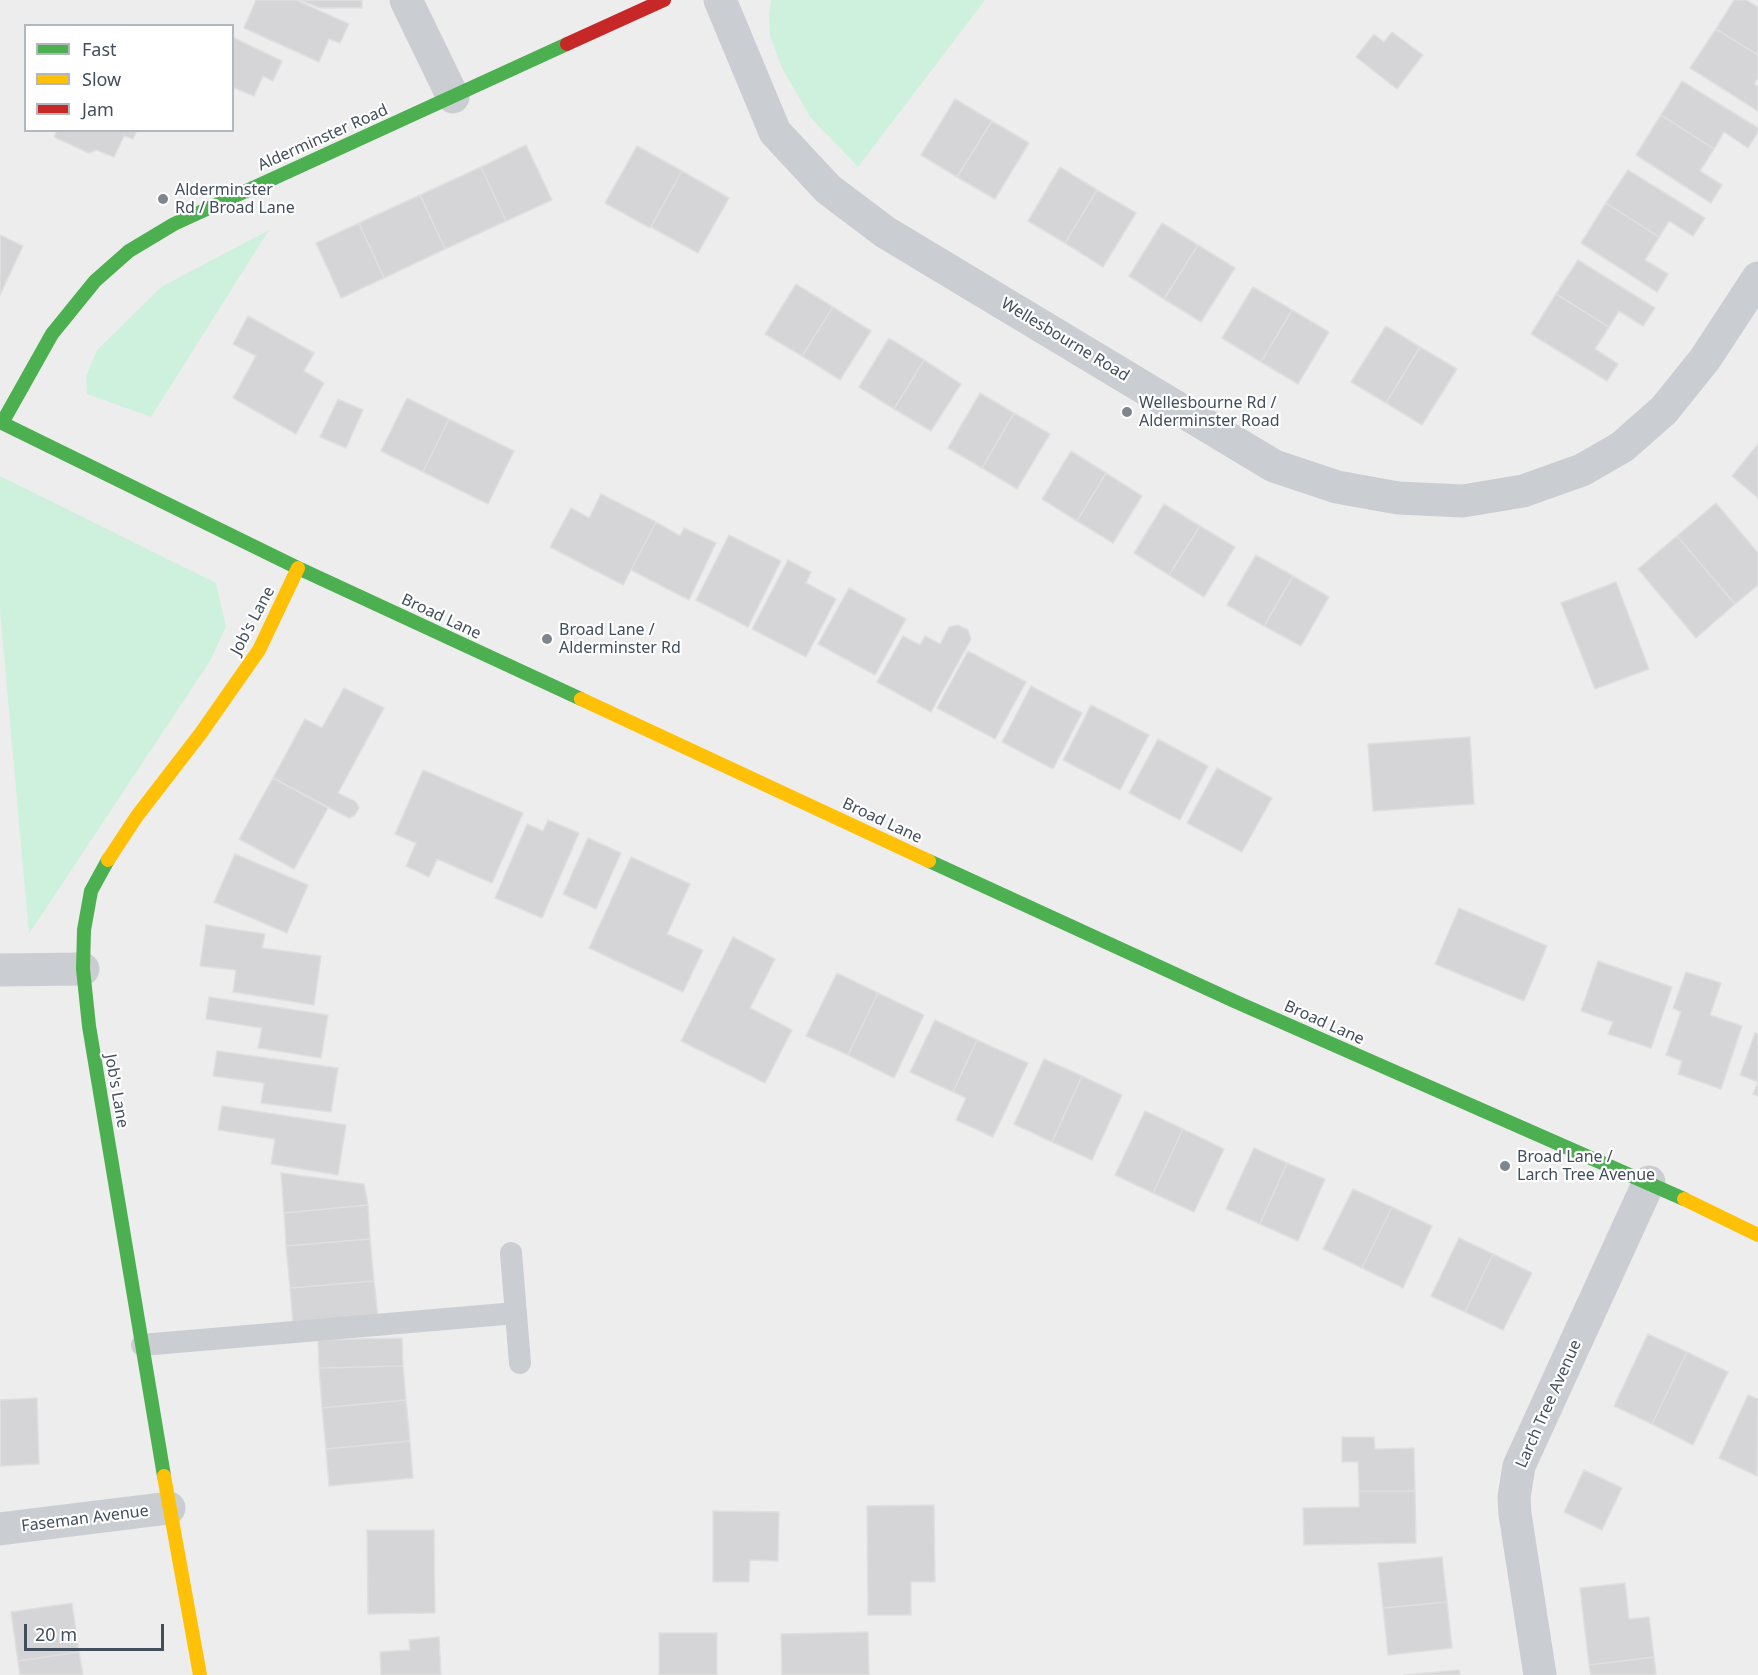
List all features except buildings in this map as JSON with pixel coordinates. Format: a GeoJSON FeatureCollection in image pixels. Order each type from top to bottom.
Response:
{"type":"FeatureCollection","features":[{"type":"Feature","properties":{"kind":"street"},"geometry":{"type":"LineString","coordinates":[[406,0],[453,97]]}},
{"type":"Feature","properties":{"kind":"street","name":"Alderminster Road"},"geometry":{"type":"LineString","coordinates":[[1,422],[52,334],[95,281],[129,251],[174,224],[664,0]]}},
{"type":"Feature","properties":{"kind":"street","name":"Wellesbourne Road"},"geometry":{"type":"LineString","coordinates":[[720,0],[775,132],[828,189],[885,232],[1274,466],[1336,487],[1398,498],[1463,501],[1522,491],[1582,470],[1622,447],[1664,410],[1705,359],[1758,278]]}},
{"type":"Feature","properties":{"kind":"street","name":"Broad Lane"},"geometry":{"type":"LineString","coordinates":[[1,422],[298,568],[1234,1001],[1648,1182],[1758,1235]]}},
{"type":"Feature","properties":{"kind":"street","name":"Job's Lane"},"geometry":{"type":"LineString","coordinates":[[200,1675],[169,1508],[88,1026],[83,969],[84,930],[91,891],[109,857],[259,650],[298,568]]}},
{"type":"Feature","properties":{"kind":"street"},"geometry":{"type":"LineString","coordinates":[[0,970],[83,969]]}},
{"type":"Feature","properties":{"kind":"street","name":"Larch Tree Avenue"},"geometry":{"type":"LineString","coordinates":[[1540,1675],[1515,1514],[1514,1497],[1519,1466],[1648,1182]]}},
{"type":"Feature","properties":{"kind":"street","name":"Faseman Avenue"},"geometry":{"type":"LineString","coordinates":[[0,1529],[169,1508]]}},
{"type":"Feature","properties":{"kind":"lane"},"geometry":{"type":"LineString","coordinates":[[511,1253],[520,1363]]}},
{"type":"Feature","properties":{"kind":"lane"},"geometry":{"type":"LineString","coordinates":[[142,1345],[516,1313]]}},
{"type":"Feature","properties":{"kind":"green space"},"geometry":{"type":"Polygon","coordinates":[[[771,0],[985,0],[858,167],[810,117],[782,68],[770,36],[771,0]]]}},
{"type":"Feature","properties":{"kind":"green space"},"geometry":{"type":"Polygon","coordinates":[[[269,230],[151,417],[87,394],[86,376],[97,350],[161,287],[269,230]]]}},
{"type":"Feature","properties":{"kind":"green space"},"geometry":{"type":"Polygon","coordinates":[[[0,476],[216,583],[226,627],[210,661],[29,934],[0,611],[0,476]]]}},
{"type":"Feature","properties":{"kind":"traffic: fast"},"geometry":{"type":"LineString","coordinates":[[2,423],[52,334],[95,281],[129,251],[174,224],[567,44]]}},
{"type":"Feature","properties":{"kind":"traffic: fast"},"geometry":{"type":"LineString","coordinates":[[0,422],[298,568],[581,699]]}},
{"type":"Feature","properties":{"kind":"traffic: fast"},"geometry":{"type":"LineString","coordinates":[[108,860],[91,891],[84,930],[83,969],[89,1026],[164,1476]]}},
{"type":"Feature","properties":{"kind":"traffic: fast"},"geometry":{"type":"LineString","coordinates":[[929,861],[1234,1001],[1684,1199]]}},
{"type":"Feature","properties":{"kind":"traffic: slow"},"geometry":{"type":"LineString","coordinates":[[108,860],[137,816],[201,733],[259,650],[298,568]]}},
{"type":"Feature","properties":{"kind":"traffic: slow"},"geometry":{"type":"LineString","coordinates":[[581,699],[929,861]]}},
{"type":"Feature","properties":{"kind":"traffic: slow"},"geometry":{"type":"LineString","coordinates":[[1684,1199],[1758,1235]]}},
{"type":"Feature","properties":{"kind":"traffic: slow"},"geometry":{"type":"LineString","coordinates":[[164,1476],[200,1675]]}},
{"type":"Feature","properties":{"kind":"traffic: jam"},"geometry":{"type":"LineString","coordinates":[[567,44],[664,0]]}},
{"type":"Feature","properties":{"kind":"place","name":"Alderminster Rd / Broad Lane"},"geometry":{"type":"Point","coordinates":[163,199]}},
{"type":"Feature","properties":{"kind":"place","name":"Wellesbourne Rd / Alderminster Road"},"geometry":{"type":"Point","coordinates":[1127,412]}},
{"type":"Feature","properties":{"kind":"place","name":"Broad Lane / Alderminster Rd"},"geometry":{"type":"Point","coordinates":[547,639]}},
{"type":"Feature","properties":{"kind":"place","name":"Broad Lane / Larch Tree Avenue"},"geometry":{"type":"Point","coordinates":[1505,1166]}}]}
